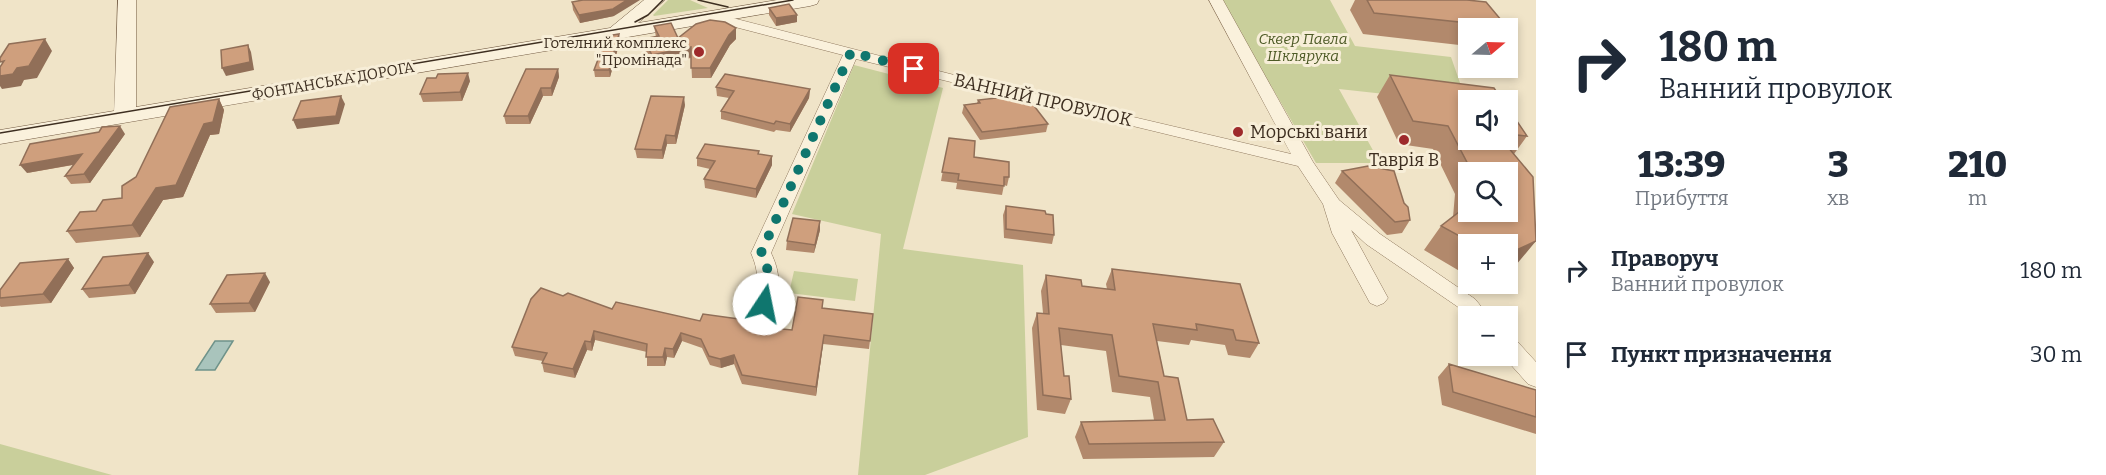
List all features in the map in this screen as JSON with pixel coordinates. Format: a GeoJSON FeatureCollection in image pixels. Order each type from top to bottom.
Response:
{"type":"FeatureCollection","features":[{"type":"Feature","properties":{"kind":"main road"},"geometry":{"type":"LineString","coordinates":[[124,116],[127,0]]}},
{"type":"Feature","properties":{"kind":"main road","name":"ФОНТАНСЬКА ДОРОГА"},"geometry":{"type":"LineString","coordinates":[[0,137],[615,32],[656,0]]}},
{"type":"Feature","properties":{"kind":"main road"},"geometry":{"type":"LineString","coordinates":[[702,0],[726,7],[761,9]]}},
{"type":"Feature","properties":{"kind":"main road"},"geometry":{"type":"LineString","coordinates":[[615,32],[810,0]]}},
{"type":"Feature","properties":{"kind":"street"},"geometry":{"type":"LineString","coordinates":[[1216,0],[1304,162],[1332,204],[1342,233],[1377,298]]}},
{"type":"Feature","properties":{"kind":"street","name":"ВАННИЙ ПРОВУЛОК"},"geometry":{"type":"LineString","coordinates":[[713,17],[967,83],[1304,162]]}},
{"type":"Feature","properties":{"kind":"street"},"geometry":{"type":"LineString","coordinates":[[764,304],[770,281],[761,253],[851,52]]}},
{"type":"Feature","properties":{"kind":"street"},"geometry":{"type":"LineString","coordinates":[[1332,204],[1373,239],[1470,306]]}},
{"type":"Feature","properties":{"kind":"street"},"geometry":{"type":"LineString","coordinates":[[1518,357],[1536,378]]}},
{"type":"Feature","properties":{"kind":"green space"},"geometry":{"type":"Polygon","coordinates":[[[668,0],[690,0],[708,8],[654,16],[668,0]]]}},
{"type":"Feature","properties":{"kind":"green space","name":"Сквер Павла Шклярука"},"geometry":{"type":"Polygon","coordinates":[[[1221,0],[1330,0],[1355,46],[1451,57],[1462,90],[1458,90],[1458,102],[1339,89],[1380,163],[1316,163],[1221,0]]]}},
{"type":"Feature","properties":{"kind":"green space"},"geometry":{"type":"Polygon","coordinates":[[[854,65],[943,88],[903,249],[1023,265],[1028,437],[925,475],[858,475],[881,234],[792,214],[854,65]]]}},
{"type":"Feature","properties":{"kind":"green space"},"geometry":{"type":"Polygon","coordinates":[[[794,271],[858,279],[855,301],[789,293],[794,271]]]}},
{"type":"Feature","properties":{"kind":"green space"},"geometry":{"type":"Polygon","coordinates":[[[0,444],[112,475],[0,475],[0,444]]]}},
{"type":"Feature","properties":{"kind":"water"},"geometry":{"type":"Polygon","coordinates":[[[215,341],[233,341],[215,370],[196,370],[215,341]]]}},
{"type":"Feature","properties":{"kind":"building"},"geometry":{"type":"Polygon","coordinates":[[[627,0],[613,9],[579,15],[572,2],[627,0]]]}},
{"type":"Feature","properties":{"kind":"building"},"geometry":{"type":"Polygon","coordinates":[[[1367,0],[1467,0],[1486,2],[1499,18],[1458,18],[1458,22],[1374,13],[1367,0]]]}},
{"type":"Feature","properties":{"kind":"building"},"geometry":{"type":"Polygon","coordinates":[[[789,4],[797,15],[776,18],[769,8],[789,4]]]}},
{"type":"Feature","properties":{"kind":"building"},"geometry":{"type":"Polygon","coordinates":[[[710,20],[725,22],[736,28],[729,35],[710,68],[691,68],[691,47],[652,55],[643,39],[659,36],[654,26],[671,23],[678,38],[696,24],[710,20]]]}},
{"type":"Feature","properties":{"kind":"building"},"geometry":{"type":"Polygon","coordinates":[[[619,34],[609,70],[594,70],[607,36],[619,34]]]}},
{"type":"Feature","properties":{"kind":"building"},"geometry":{"type":"Polygon","coordinates":[[[45,39],[29,66],[17,68],[13,74],[0,76],[0,67],[4,61],[0,62],[0,58],[9,44],[45,39]]]}},
{"type":"Feature","properties":{"kind":"building"},"geometry":{"type":"Polygon","coordinates":[[[248,45],[250,62],[222,68],[221,50],[248,45]]]}},
{"type":"Feature","properties":{"kind":"building"},"geometry":{"type":"Polygon","coordinates":[[[526,69],[558,69],[551,88],[541,88],[528,116],[504,116],[526,69]]]}},
{"type":"Feature","properties":{"kind":"building"},"geometry":{"type":"Polygon","coordinates":[[[468,73],[460,92],[420,94],[427,78],[436,78],[438,74],[468,73]]]}},
{"type":"Feature","properties":{"kind":"building"},"geometry":{"type":"Polygon","coordinates":[[[725,74],[810,89],[790,124],[776,121],[774,124],[721,111],[734,91],[716,87],[725,74]]]}},
{"type":"Feature","properties":{"kind":"building"},"geometry":{"type":"Polygon","coordinates":[[[1390,75],[1495,90],[1458,90],[1458,145],[1448,126],[1413,121],[1390,75]]]}},
{"type":"Feature","properties":{"kind":"building"},"geometry":{"type":"Polygon","coordinates":[[[341,96],[336,116],[293,120],[301,101],[341,96]]]}},
{"type":"Feature","properties":{"kind":"building"},"geometry":{"type":"Polygon","coordinates":[[[651,96],[684,97],[675,136],[666,135],[662,150],[635,149],[651,96]]]}},
{"type":"Feature","properties":{"kind":"building"},"geometry":{"type":"Polygon","coordinates":[[[1014,96],[1017,99],[1028,98],[1048,124],[982,132],[964,105],[980,103],[978,100],[1014,96]]]}},
{"type":"Feature","properties":{"kind":"building"},"geometry":{"type":"Polygon","coordinates":[[[219,99],[213,122],[204,124],[176,185],[156,188],[132,225],[67,231],[80,212],[96,211],[103,200],[122,198],[122,186],[136,177],[170,107],[219,99]]]}},
{"type":"Feature","properties":{"kind":"building"},"geometry":{"type":"Polygon","coordinates":[[[1518,123],[1527,136],[1518,135],[1518,123]]]}},
{"type":"Feature","properties":{"kind":"building"},"geometry":{"type":"Polygon","coordinates":[[[120,126],[84,174],[65,176],[82,154],[20,165],[30,144],[99,132],[102,127],[120,126]]]}},
{"type":"Feature","properties":{"kind":"building"},"geometry":{"type":"Polygon","coordinates":[[[949,138],[975,141],[974,157],[1009,162],[1009,177],[1004,177],[1004,186],[958,180],[959,174],[942,172],[949,138]]]}},
{"type":"Feature","properties":{"kind":"building"},"geometry":{"type":"Polygon","coordinates":[[[705,144],[759,151],[758,154],[772,156],[756,189],[704,179],[715,161],[697,158],[705,144]]]}},
{"type":"Feature","properties":{"kind":"building"},"geometry":{"type":"Polygon","coordinates":[[[1461,150],[1510,150],[1533,177],[1536,241],[1518,249],[1518,234],[1458,235],[1441,226],[1458,213],[1458,222],[1518,222],[1518,162],[1467,162],[1461,150]]]}},
{"type":"Feature","properties":{"kind":"building"},"geometry":{"type":"Polygon","coordinates":[[[1368,166],[1394,171],[1404,203],[1408,207],[1410,220],[1395,222],[1342,171],[1368,166]]]}},
{"type":"Feature","properties":{"kind":"building"},"geometry":{"type":"Polygon","coordinates":[[[1006,206],[1045,211],[1046,214],[1053,215],[1054,235],[1006,229],[1006,206]]]}},
{"type":"Feature","properties":{"kind":"building"},"geometry":{"type":"Polygon","coordinates":[[[793,218],[820,221],[815,245],[787,241],[793,218]]]}},
{"type":"Feature","properties":{"kind":"building"},"geometry":{"type":"Polygon","coordinates":[[[148,253],[129,285],[82,289],[103,257],[148,253]]]}},
{"type":"Feature","properties":{"kind":"building"},"geometry":{"type":"Polygon","coordinates":[[[68,259],[43,294],[0,298],[0,290],[20,263],[68,259]]]}},
{"type":"Feature","properties":{"kind":"building"},"geometry":{"type":"Polygon","coordinates":[[[1112,269],[1240,284],[1259,343],[1236,340],[1233,330],[1196,324],[1197,330],[1153,324],[1164,376],[1178,378],[1187,420],[1213,419],[1224,442],[1089,444],[1081,422],[1165,420],[1158,382],[1119,376],[1112,335],[1059,328],[1064,376],[1069,376],[1071,399],[1043,395],[1037,313],[1049,314],[1046,275],[1081,280],[1082,286],[1115,290],[1112,269]]]}},
{"type":"Feature","properties":{"kind":"building"},"geometry":{"type":"Polygon","coordinates":[[[265,273],[249,303],[210,304],[227,275],[265,273]]]}},
{"type":"Feature","properties":{"kind":"building"},"geometry":{"type":"Polygon","coordinates":[[[541,288],[563,296],[568,293],[612,309],[616,302],[700,321],[703,314],[753,321],[752,326],[792,330],[798,297],[823,300],[822,308],[873,314],[870,341],[824,335],[816,387],[742,375],[734,355],[720,359],[709,356],[701,339],[681,333],[673,349],[665,348],[663,357],[646,357],[647,344],[594,331],[591,342],[585,341],[573,369],[542,363],[547,353],[512,347],[531,299],[541,288]]]}},
{"type":"Feature","properties":{"kind":"building"},"geometry":{"type":"Polygon","coordinates":[[[1449,364],[1536,390],[1536,417],[1453,392],[1449,364]]]}},
{"type":"Feature","properties":{"kind":"tram line"},"geometry":{"type":"LineString","coordinates":[[635,22],[648,15],[663,0]]}},
{"type":"Feature","properties":{"kind":"tram line"},"geometry":{"type":"LineString","coordinates":[[698,0],[728,7]]}},
{"type":"Feature","properties":{"kind":"tram line"},"geometry":{"type":"LineString","coordinates":[[0,133],[793,0]]}},
{"type":"Feature","properties":{"kind":"place","name":"Готелний комплекс \"Промінада\""},"geometry":{"type":"Point","coordinates":[699,52]}},
{"type":"Feature","properties":{"kind":"place","name":"Морські вани"},"geometry":{"type":"Point","coordinates":[1238,132]}},
{"type":"Feature","properties":{"kind":"place","name":"Таврія В"},"geometry":{"type":"Point","coordinates":[1404,140]}},
{"type":"Feature","properties":{"kind":"route"},"geometry":{"type":"LineString","coordinates":[[764,304],[770,281],[761,253],[851,52],[914,69]]}}]}
